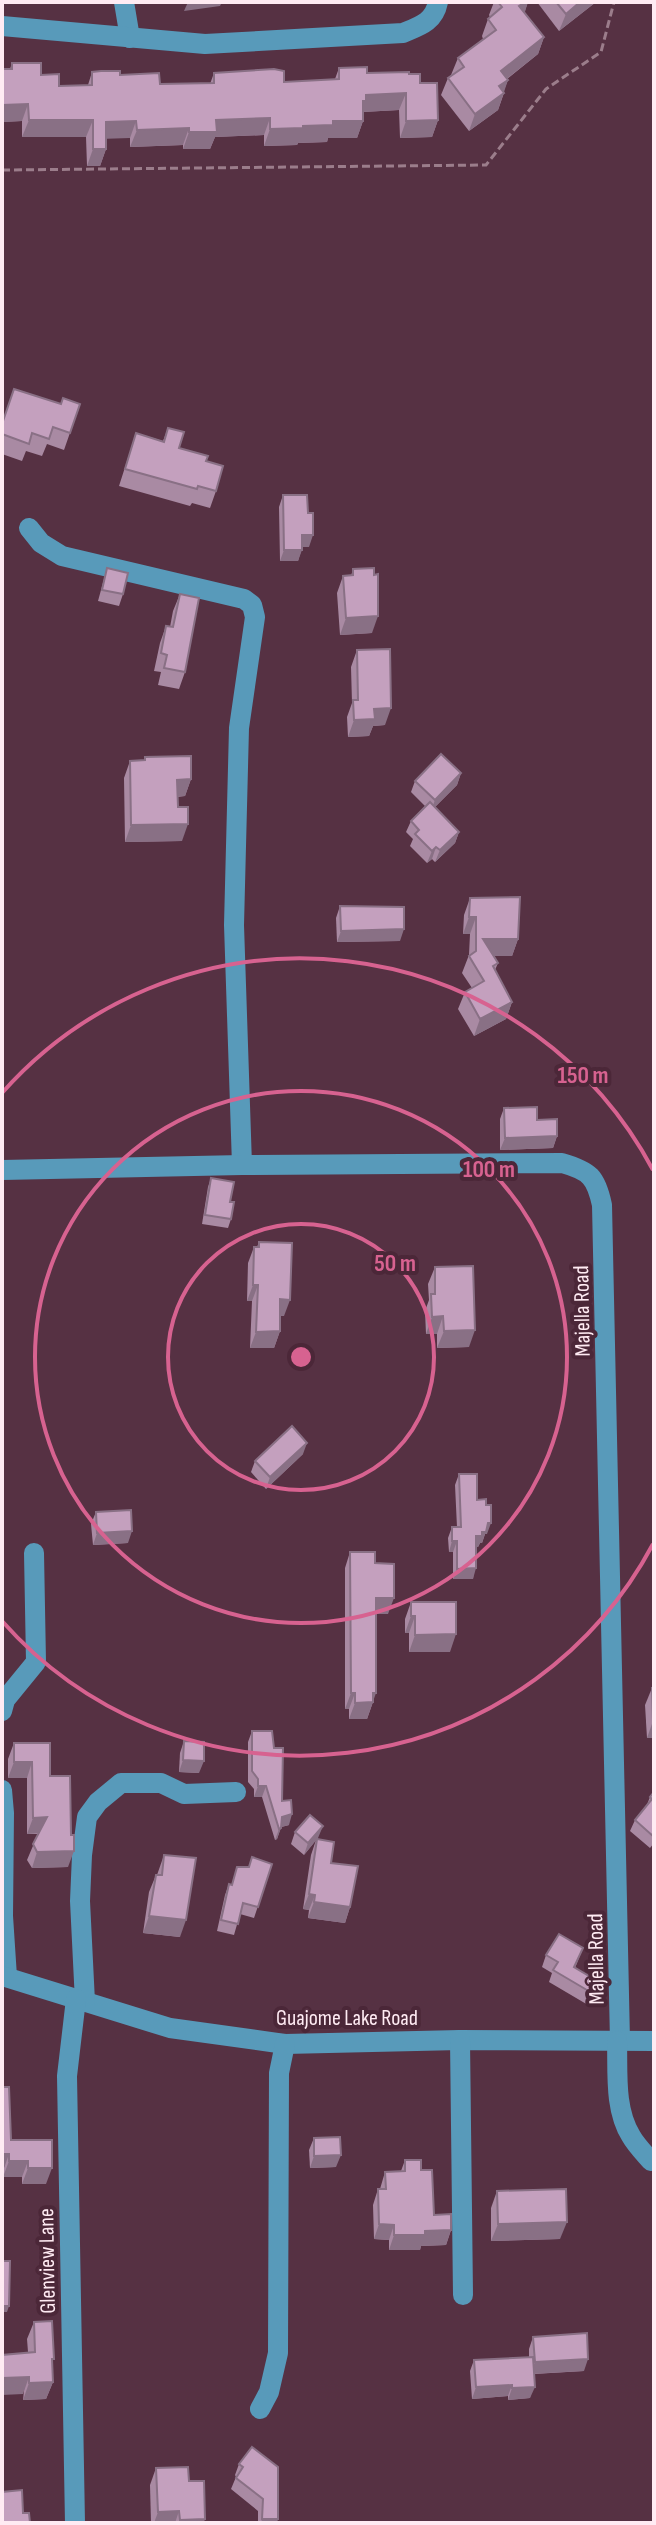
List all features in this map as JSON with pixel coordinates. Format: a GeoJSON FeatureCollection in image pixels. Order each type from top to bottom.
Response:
{"type":"FeatureCollection","features":[{"type":"Feature","properties":{"kind":"street"},"geometry":{"type":"LineString","coordinates":[[124,2],[130,38]]}},
{"type":"Feature","properties":{"kind":"street"},"geometry":{"type":"LineString","coordinates":[[2,26],[205,44],[403,33],[428,23],[438,2]]}},
{"type":"Feature","properties":{"kind":"street"},"geometry":{"type":"LineString","coordinates":[[29,528],[41,543],[62,556],[244,599],[252,605],[255,617],[239,728],[234,910],[242,1165]]}},
{"type":"Feature","properties":{"kind":"street","name":"Majella Road"},"geometry":{"type":"LineString","coordinates":[[2,1170],[562,1163],[585,1170],[598,1185],[602,1205],[619,2100],[629,2134],[651,2161]]}},
{"type":"Feature","properties":{"kind":"street"},"geometry":{"type":"LineString","coordinates":[[2,1711],[5,1700],[36,1662],[34,1553]]}},
{"type":"Feature","properties":{"kind":"street","name":"Glenview Lane"},"geometry":{"type":"LineString","coordinates":[[75,2523],[67,2076],[81,2000],[80,1901],[87,1817],[98,1802],[121,1783],[161,1783],[184,1794],[236,1792]]}},
{"type":"Feature","properties":{"kind":"street"},"geometry":{"type":"LineString","coordinates":[[2,1790],[5,1976]]}},
{"type":"Feature","properties":{"kind":"street","name":"Guajome Lake Road"},"geometry":{"type":"LineString","coordinates":[[5,1976],[170,2028],[285,2044],[460,2040],[654,2041]]}},
{"type":"Feature","properties":{"kind":"street"},"geometry":{"type":"LineString","coordinates":[[460,2040],[463,2295]]}},
{"type":"Feature","properties":{"kind":"street"},"geometry":{"type":"LineString","coordinates":[[260,2409],[269,2392],[278,2353],[279,2073],[285,2044]]}},
{"type":"Feature","properties":{"kind":"path"},"geometry":{"type":"LineString","coordinates":[[2,170],[486,165],[546,89],[601,52],[614,2]]}},
{"type":"Feature","properties":{"kind":"building"},"geometry":{"type":"Polygon","coordinates":[[[498,2],[525,2],[519,6],[544,37],[501,71],[508,80],[499,86],[504,93],[475,114],[448,78],[464,67],[458,58],[496,30],[488,19],[502,7],[498,2]]]}},
{"type":"Feature","properties":{"kind":"building"},"geometry":{"type":"Polygon","coordinates":[[[556,2],[580,2],[566,14],[556,2]]]}},
{"type":"Feature","properties":{"kind":"building"},"geometry":{"type":"Polygon","coordinates":[[[12,63],[41,63],[41,75],[59,74],[59,86],[92,85],[92,72],[101,71],[120,71],[120,75],[159,73],[160,84],[214,83],[214,73],[274,69],[284,71],[284,82],[339,79],[339,68],[367,67],[367,73],[409,72],[420,74],[420,83],[437,83],[438,120],[406,121],[406,93],[366,95],[363,121],[333,121],[333,125],[270,129],[270,118],[216,120],[217,132],[189,132],[189,128],[137,130],[136,121],[106,122],[106,149],[93,149],[93,120],[29,120],[28,104],[2,105],[2,69],[12,69],[12,63]]]}},
{"type":"Feature","properties":{"kind":"building"},"geometry":{"type":"Polygon","coordinates":[[[14,389],[61,404],[63,398],[80,404],[70,433],[53,427],[49,439],[32,433],[29,444],[2,434],[2,424],[14,389]]]}},
{"type":"Feature","properties":{"kind":"building"},"geometry":{"type":"Polygon","coordinates":[[[168,428],[184,432],[179,448],[208,456],[206,461],[223,466],[216,491],[198,486],[197,489],[125,469],[136,433],[164,442],[168,428]]]}},
{"type":"Feature","properties":{"kind":"building"},"geometry":{"type":"Polygon","coordinates":[[[283,495],[307,495],[308,513],[313,513],[313,535],[302,535],[302,550],[284,550],[283,495]]]}},
{"type":"Feature","properties":{"kind":"building"},"geometry":{"type":"Polygon","coordinates":[[[107,568],[128,573],[123,594],[102,590],[107,568]]]}},
{"type":"Feature","properties":{"kind":"building"},"geometry":{"type":"Polygon","coordinates":[[[374,568],[374,575],[378,574],[378,616],[346,618],[343,576],[353,575],[353,569],[374,568]]]}},
{"type":"Feature","properties":{"kind":"building"},"geometry":{"type":"Polygon","coordinates":[[[180,594],[199,598],[185,672],[164,668],[167,655],[161,653],[166,626],[173,627],[180,594]]]}},
{"type":"Feature","properties":{"kind":"building"},"geometry":{"type":"Polygon","coordinates":[[[390,649],[391,708],[374,709],[375,719],[354,720],[353,700],[358,700],[357,650],[390,649]]]}},
{"type":"Feature","properties":{"kind":"building"},"geometry":{"type":"Polygon","coordinates":[[[441,754],[461,773],[435,800],[415,781],[441,754]]]}},
{"type":"Feature","properties":{"kind":"building"},"geometry":{"type":"Polygon","coordinates":[[[191,756],[191,779],[177,780],[178,807],[188,807],[188,824],[131,825],[130,761],[145,760],[145,757],[191,756]]]}},
{"type":"Feature","properties":{"kind":"building"},"geometry":{"type":"Polygon","coordinates":[[[430,802],[459,832],[440,850],[436,847],[432,851],[415,834],[419,830],[411,821],[430,802]]]}},
{"type":"Feature","properties":{"kind":"building"},"geometry":{"type":"Polygon","coordinates":[[[520,897],[518,939],[483,939],[498,963],[493,966],[512,1002],[480,1019],[465,992],[484,981],[469,956],[476,951],[476,917],[469,917],[470,898],[520,897]]]}},
{"type":"Feature","properties":{"kind":"building"},"geometry":{"type":"Polygon","coordinates":[[[340,906],[404,907],[404,929],[341,931],[340,906]]]}},
{"type":"Feature","properties":{"kind":"building"},"geometry":{"type":"Polygon","coordinates":[[[537,1107],[537,1120],[557,1119],[557,1136],[505,1138],[504,1108],[537,1107]]]}},
{"type":"Feature","properties":{"kind":"building"},"geometry":{"type":"Polygon","coordinates":[[[211,1178],[234,1182],[231,1219],[205,1215],[211,1178]]]}},
{"type":"Feature","properties":{"kind":"building"},"geometry":{"type":"Polygon","coordinates":[[[259,1242],[292,1243],[290,1300],[280,1299],[280,1331],[256,1332],[258,1285],[253,1285],[254,1247],[259,1247],[259,1242]]]}},
{"type":"Feature","properties":{"kind":"building"},"geometry":{"type":"Polygon","coordinates":[[[473,1266],[475,1330],[444,1331],[443,1316],[432,1317],[435,1267],[473,1266]]]}},
{"type":"Feature","properties":{"kind":"building"},"geometry":{"type":"Polygon","coordinates":[[[292,1426],[307,1443],[270,1477],[255,1461],[292,1426]]]}},
{"type":"Feature","properties":{"kind":"building"},"geometry":{"type":"Polygon","coordinates":[[[459,1474],[477,1474],[477,1500],[486,1499],[486,1505],[491,1505],[491,1523],[488,1523],[482,1536],[476,1536],[476,1568],[457,1569],[457,1541],[452,1541],[452,1527],[461,1527],[459,1474]]]}},
{"type":"Feature","properties":{"kind":"building"},"geometry":{"type":"Polygon","coordinates":[[[131,1510],[132,1531],[97,1533],[96,1512],[131,1510]]]}},
{"type":"Feature","properties":{"kind":"building"},"geometry":{"type":"Polygon","coordinates":[[[350,1552],[375,1552],[375,1563],[394,1564],[394,1598],[376,1598],[376,1693],[373,1693],[373,1702],[355,1703],[355,1693],[351,1693],[350,1552]]]}},
{"type":"Feature","properties":{"kind":"building"},"geometry":{"type":"Polygon","coordinates":[[[411,1602],[456,1602],[456,1634],[415,1635],[411,1602]]]}},
{"type":"Feature","properties":{"kind":"building"},"geometry":{"type":"Polygon","coordinates":[[[654,1688],[654,1721],[653,1721],[654,1688]]]}},
{"type":"Feature","properties":{"kind":"building"},"geometry":{"type":"Polygon","coordinates":[[[252,1731],[272,1731],[274,1748],[283,1748],[282,1801],[291,1800],[292,1814],[282,1817],[279,1829],[266,1786],[258,1786],[258,1779],[252,1771],[252,1731]]]}},
{"type":"Feature","properties":{"kind":"building"},"geometry":{"type":"Polygon","coordinates":[[[184,1741],[204,1742],[204,1761],[183,1760],[184,1741]]]}},
{"type":"Feature","properties":{"kind":"building"},"geometry":{"type":"Polygon","coordinates":[[[14,1743],[50,1743],[50,1776],[70,1776],[74,1851],[37,1852],[33,1844],[47,1817],[33,1818],[32,1762],[14,1762],[14,1743]]]}},
{"type":"Feature","properties":{"kind":"building"},"geometry":{"type":"Polygon","coordinates":[[[654,1792],[654,1837],[635,1820],[654,1792]]]}},
{"type":"Feature","properties":{"kind":"building"},"geometry":{"type":"Polygon","coordinates":[[[310,1815],[323,1826],[308,1843],[295,1832],[310,1815]]]}},
{"type":"Feature","properties":{"kind":"building"},"geometry":{"type":"Polygon","coordinates":[[[317,1839],[334,1842],[331,1863],[358,1866],[350,1907],[314,1902],[315,1895],[309,1894],[317,1839]]]}},
{"type":"Feature","properties":{"kind":"building"},"geometry":{"type":"Polygon","coordinates":[[[164,1855],[196,1858],[186,1920],[149,1916],[156,1875],[162,1875],[164,1855]]]}},
{"type":"Feature","properties":{"kind":"building"},"geometry":{"type":"Polygon","coordinates":[[[252,1857],[272,1864],[258,1907],[243,1903],[238,1924],[221,1920],[229,1884],[232,1885],[237,1867],[249,1867],[252,1857]]]}},
{"type":"Feature","properties":{"kind":"building"},"geometry":{"type":"Polygon","coordinates":[[[559,1934],[583,1948],[574,1967],[599,1982],[592,1993],[553,1970],[558,1962],[546,1955],[559,1934]]]}},
{"type":"Feature","properties":{"kind":"building"},"geometry":{"type":"Polygon","coordinates":[[[2,2087],[9,2087],[11,2140],[52,2140],[52,2168],[28,2168],[28,2161],[9,2161],[9,2154],[2,2154],[2,2087]]]}},
{"type":"Feature","properties":{"kind":"building"},"geometry":{"type":"Polygon","coordinates":[[[340,2137],[341,2155],[314,2156],[314,2138],[340,2137]]]}},
{"type":"Feature","properties":{"kind":"building"},"geometry":{"type":"Polygon","coordinates":[[[405,2160],[421,2160],[421,2170],[432,2170],[434,2215],[451,2214],[451,2230],[425,2231],[425,2235],[394,2235],[394,2225],[379,2224],[378,2189],[386,2189],[385,2172],[405,2171],[405,2160]]]}},
{"type":"Feature","properties":{"kind":"building"},"geometry":{"type":"Polygon","coordinates":[[[566,2189],[567,2222],[498,2224],[497,2191],[566,2189]]]}},
{"type":"Feature","properties":{"kind":"building"},"geometry":{"type":"Polygon","coordinates":[[[2,2261],[10,2261],[9,2306],[2,2306],[2,2261]]]}},
{"type":"Feature","properties":{"kind":"building"},"geometry":{"type":"Polygon","coordinates":[[[52,2321],[53,2382],[29,2383],[29,2377],[2,2378],[2,2355],[35,2352],[34,2322],[52,2321]]]}},
{"type":"Feature","properties":{"kind":"building"},"geometry":{"type":"Polygon","coordinates":[[[587,2333],[588,2359],[535,2362],[533,2337],[587,2333]]]}},
{"type":"Feature","properties":{"kind":"building"},"geometry":{"type":"Polygon","coordinates":[[[533,2357],[535,2387],[476,2387],[474,2360],[533,2357]]]}},
{"type":"Feature","properties":{"kind":"building"},"geometry":{"type":"Polygon","coordinates":[[[252,2447],[278,2467],[278,2519],[262,2519],[263,2499],[236,2478],[243,2467],[239,2464],[252,2447]]]}},
{"type":"Feature","properties":{"kind":"building"},"geometry":{"type":"Polygon","coordinates":[[[188,2467],[189,2481],[204,2481],[205,2519],[180,2520],[179,2511],[158,2512],[156,2468],[188,2467]]]}},
{"type":"Feature","properties":{"kind":"building"},"geometry":{"type":"Polygon","coordinates":[[[22,2490],[23,2513],[29,2513],[30,2523],[2,2523],[2,2492],[22,2490]]]}}]}
